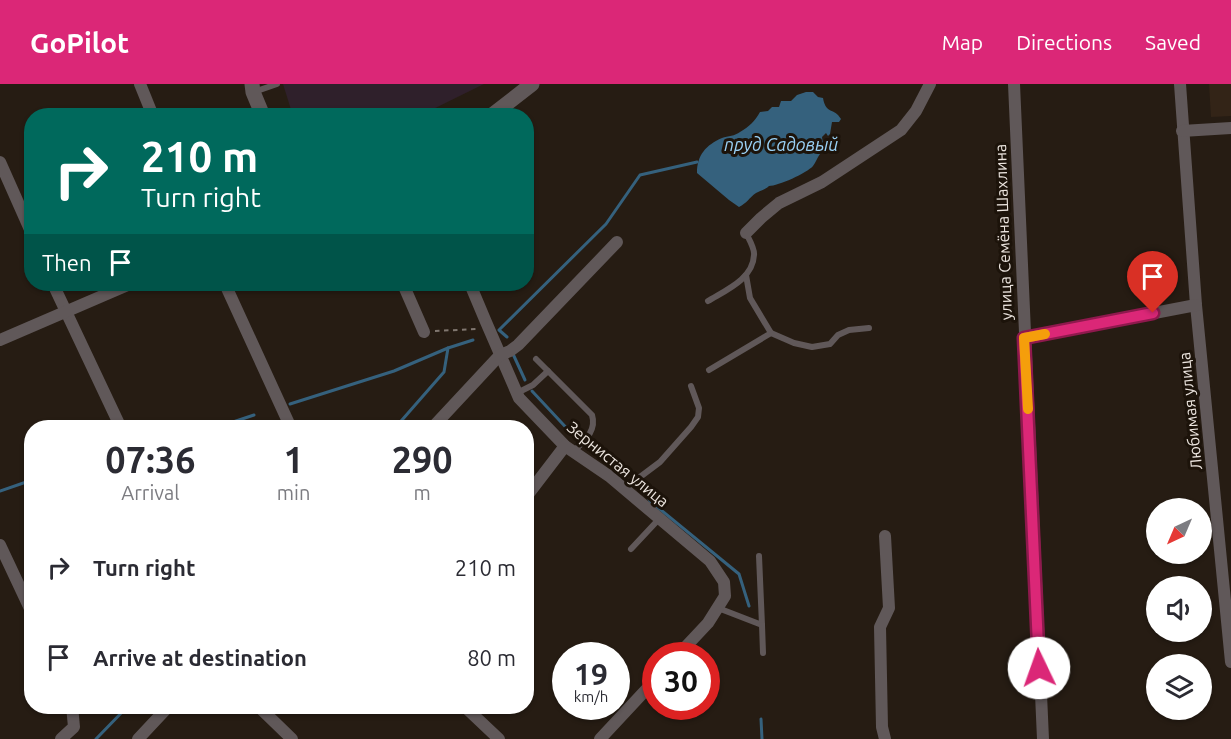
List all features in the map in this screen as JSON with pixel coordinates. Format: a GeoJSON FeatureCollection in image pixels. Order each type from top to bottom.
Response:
{"type":"FeatureCollection","features":[{"type":"Feature","properties":{"kind":"street"},"geometry":{"type":"LineString","coordinates":[[140,84],[150,108]]}},
{"type":"Feature","properties":{"kind":"street"},"geometry":{"type":"LineString","coordinates":[[501,108],[532,84]]}},
{"type":"Feature","properties":{"kind":"street"},"geometry":{"type":"LineString","coordinates":[[746,233],[779,203],[822,182],[901,130],[916,111],[930,84]]}},
{"type":"Feature","properties":{"kind":"street","name":"улица Семёна Шахлина"},"geometry":{"type":"LineString","coordinates":[[1014,84],[1042,739]]}},
{"type":"Feature","properties":{"kind":"street","name":"Любимая улица"},"geometry":{"type":"LineString","coordinates":[[1180,84],[1196,305],[1231,662]]}},
{"type":"Feature","properties":{"kind":"street"},"geometry":{"type":"LineString","coordinates":[[253,88],[260,108]]}},
{"type":"Feature","properties":{"kind":"street"},"geometry":{"type":"LineString","coordinates":[[1182,131],[1231,128]]}},
{"type":"Feature","properties":{"kind":"street"},"geometry":{"type":"LineString","coordinates":[[0,162],[24,216]]}},
{"type":"Feature","properties":{"kind":"street"},"geometry":{"type":"LineString","coordinates":[[439,420],[500,355],[518,345],[617,242]]}},
{"type":"Feature","properties":{"kind":"street"},"geometry":{"type":"LineString","coordinates":[[56,291],[117,420]]}},
{"type":"Feature","properties":{"kind":"street"},"geometry":{"type":"LineString","coordinates":[[0,340],[113,291]]}},
{"type":"Feature","properties":{"kind":"street"},"geometry":{"type":"LineString","coordinates":[[228,291],[287,420]]}},
{"type":"Feature","properties":{"kind":"street"},"geometry":{"type":"LineString","coordinates":[[406,291],[424,332]]}},
{"type":"Feature","properties":{"kind":"street","name":"Зернистая улица"},"geometry":{"type":"LineString","coordinates":[[473,291],[519,398],[569,449],[609,476],[710,561],[724,582],[725,596],[717,608]]}},
{"type":"Feature","properties":{"kind":"street"},"geometry":{"type":"LineString","coordinates":[[1024,338],[1196,305]]}},
{"type":"Feature","properties":{"kind":"street"},"geometry":{"type":"LineString","coordinates":[[534,488],[569,449]]}},
{"type":"Feature","properties":{"kind":"street"},"geometry":{"type":"LineString","coordinates":[[885,536],[889,608],[880,627],[882,727],[885,739]]}},
{"type":"Feature","properties":{"kind":"street"},"geometry":{"type":"LineString","coordinates":[[0,545],[24,596]]}},
{"type":"Feature","properties":{"kind":"street"},"geometry":{"type":"LineString","coordinates":[[690,642],[717,608]]}},
{"type":"Feature","properties":{"kind":"street"},"geometry":{"type":"LineString","coordinates":[[600,739],[642,694]]}},
{"type":"Feature","properties":{"kind":"street"},"geometry":{"type":"LineString","coordinates":[[61,739],[74,727],[73,714]]}},
{"type":"Feature","properties":{"kind":"street"},"geometry":{"type":"LineString","coordinates":[[138,739],[161,714]]}},
{"type":"Feature","properties":{"kind":"street"},"geometry":{"type":"LineString","coordinates":[[266,714],[292,739]]}},
{"type":"Feature","properties":{"kind":"street"},"geometry":{"type":"LineString","coordinates":[[472,714],[499,739]]}},
{"type":"Feature","properties":{"kind":"lane"},"geometry":{"type":"LineString","coordinates":[[253,88],[277,84]]}},
{"type":"Feature","properties":{"kind":"lane"},"geometry":{"type":"LineString","coordinates":[[708,301],[738,282],[750,271],[755,254],[746,233]]}},
{"type":"Feature","properties":{"kind":"lane"},"geometry":{"type":"LineString","coordinates":[[746,275],[750,298],[771,333],[794,343],[812,347],[830,344],[838,335],[849,330],[869,328]]}},
{"type":"Feature","properties":{"kind":"lane"},"geometry":{"type":"LineString","coordinates":[[709,370],[771,333]]}},
{"type":"Feature","properties":{"kind":"lane"},"geometry":{"type":"LineString","coordinates":[[536,358],[592,415],[593,429],[589,435],[569,449]]}},
{"type":"Feature","properties":{"kind":"lane"},"geometry":{"type":"LineString","coordinates":[[517,393],[533,385],[548,371]]}},
{"type":"Feature","properties":{"kind":"lane"},"geometry":{"type":"LineString","coordinates":[[624,489],[660,462],[698,417],[699,408],[691,386]]}},
{"type":"Feature","properties":{"kind":"lane"},"geometry":{"type":"LineString","coordinates":[[631,549],[659,518]]}},
{"type":"Feature","properties":{"kind":"lane"},"geometry":{"type":"LineString","coordinates":[[759,556],[763,653]]}},
{"type":"Feature","properties":{"kind":"lane"},"geometry":{"type":"LineString","coordinates":[[717,608],[762,625]]}},
{"type":"Feature","properties":{"kind":"path"},"geometry":{"type":"LineString","coordinates":[[424,332],[488,329]]}},
{"type":"Feature","properties":{"kind":"shaded area"},"geometry":{"type":"Polygon","coordinates":[[[283,84],[484,84],[435,108],[290,108],[283,84]]]}},
{"type":"Feature","properties":{"kind":"shaded area"},"geometry":{"type":"Polygon","coordinates":[[[1209,84],[1231,84],[1231,116],[1211,117],[1209,84]]]}},
{"type":"Feature","properties":{"kind":"water","name":"пруд Садовый"},"geometry":{"type":"Polygon","coordinates":[[[813,92],[823,98],[826,107],[841,119],[839,122],[832,122],[830,134],[828,136],[826,133],[822,137],[826,147],[810,169],[792,179],[769,186],[739,207],[697,173],[701,156],[711,144],[743,130],[760,112],[779,107],[781,101],[791,101],[797,95],[813,92]]]}},
{"type":"Feature","properties":{"kind":"waterway"},"geometry":{"type":"LineString","coordinates":[[507,337],[499,330],[606,224],[640,175],[697,162]]}},
{"type":"Feature","properties":{"kind":"waterway"},"geometry":{"type":"LineString","coordinates":[[402,420],[444,372],[448,348],[473,340]]}},
{"type":"Feature","properties":{"kind":"waterway"},"geometry":{"type":"LineString","coordinates":[[290,404],[394,371],[448,348]]}},
{"type":"Feature","properties":{"kind":"waterway"},"geometry":{"type":"LineString","coordinates":[[513,354],[525,380]]}},
{"type":"Feature","properties":{"kind":"waterway"},"geometry":{"type":"LineString","coordinates":[[532,391],[574,436]]}},
{"type":"Feature","properties":{"kind":"waterway"},"geometry":{"type":"LineString","coordinates":[[239,420],[254,415]]}},
{"type":"Feature","properties":{"kind":"waterway"},"geometry":{"type":"LineString","coordinates":[[589,447],[626,476]]}},
{"type":"Feature","properties":{"kind":"waterway"},"geometry":{"type":"LineString","coordinates":[[0,491],[24,483]]}},
{"type":"Feature","properties":{"kind":"waterway"},"geometry":{"type":"LineString","coordinates":[[645,491],[650,501],[739,574],[749,606]]}},
{"type":"Feature","properties":{"kind":"waterway"},"geometry":{"type":"LineString","coordinates":[[96,739],[120,714]]}},
{"type":"Feature","properties":{"kind":"waterway"},"geometry":{"type":"LineString","coordinates":[[761,719],[762,739]]}},
{"type":"Feature","properties":{"kind":"slow traffic"},"geometry":{"type":"LineString","coordinates":[[1028,409],[1024,338],[1045,334]]}},
{"type":"Feature","properties":{"kind":"route"},"geometry":{"type":"LineString","coordinates":[[1039,668],[1024,338],[1153,313]]}}]}
